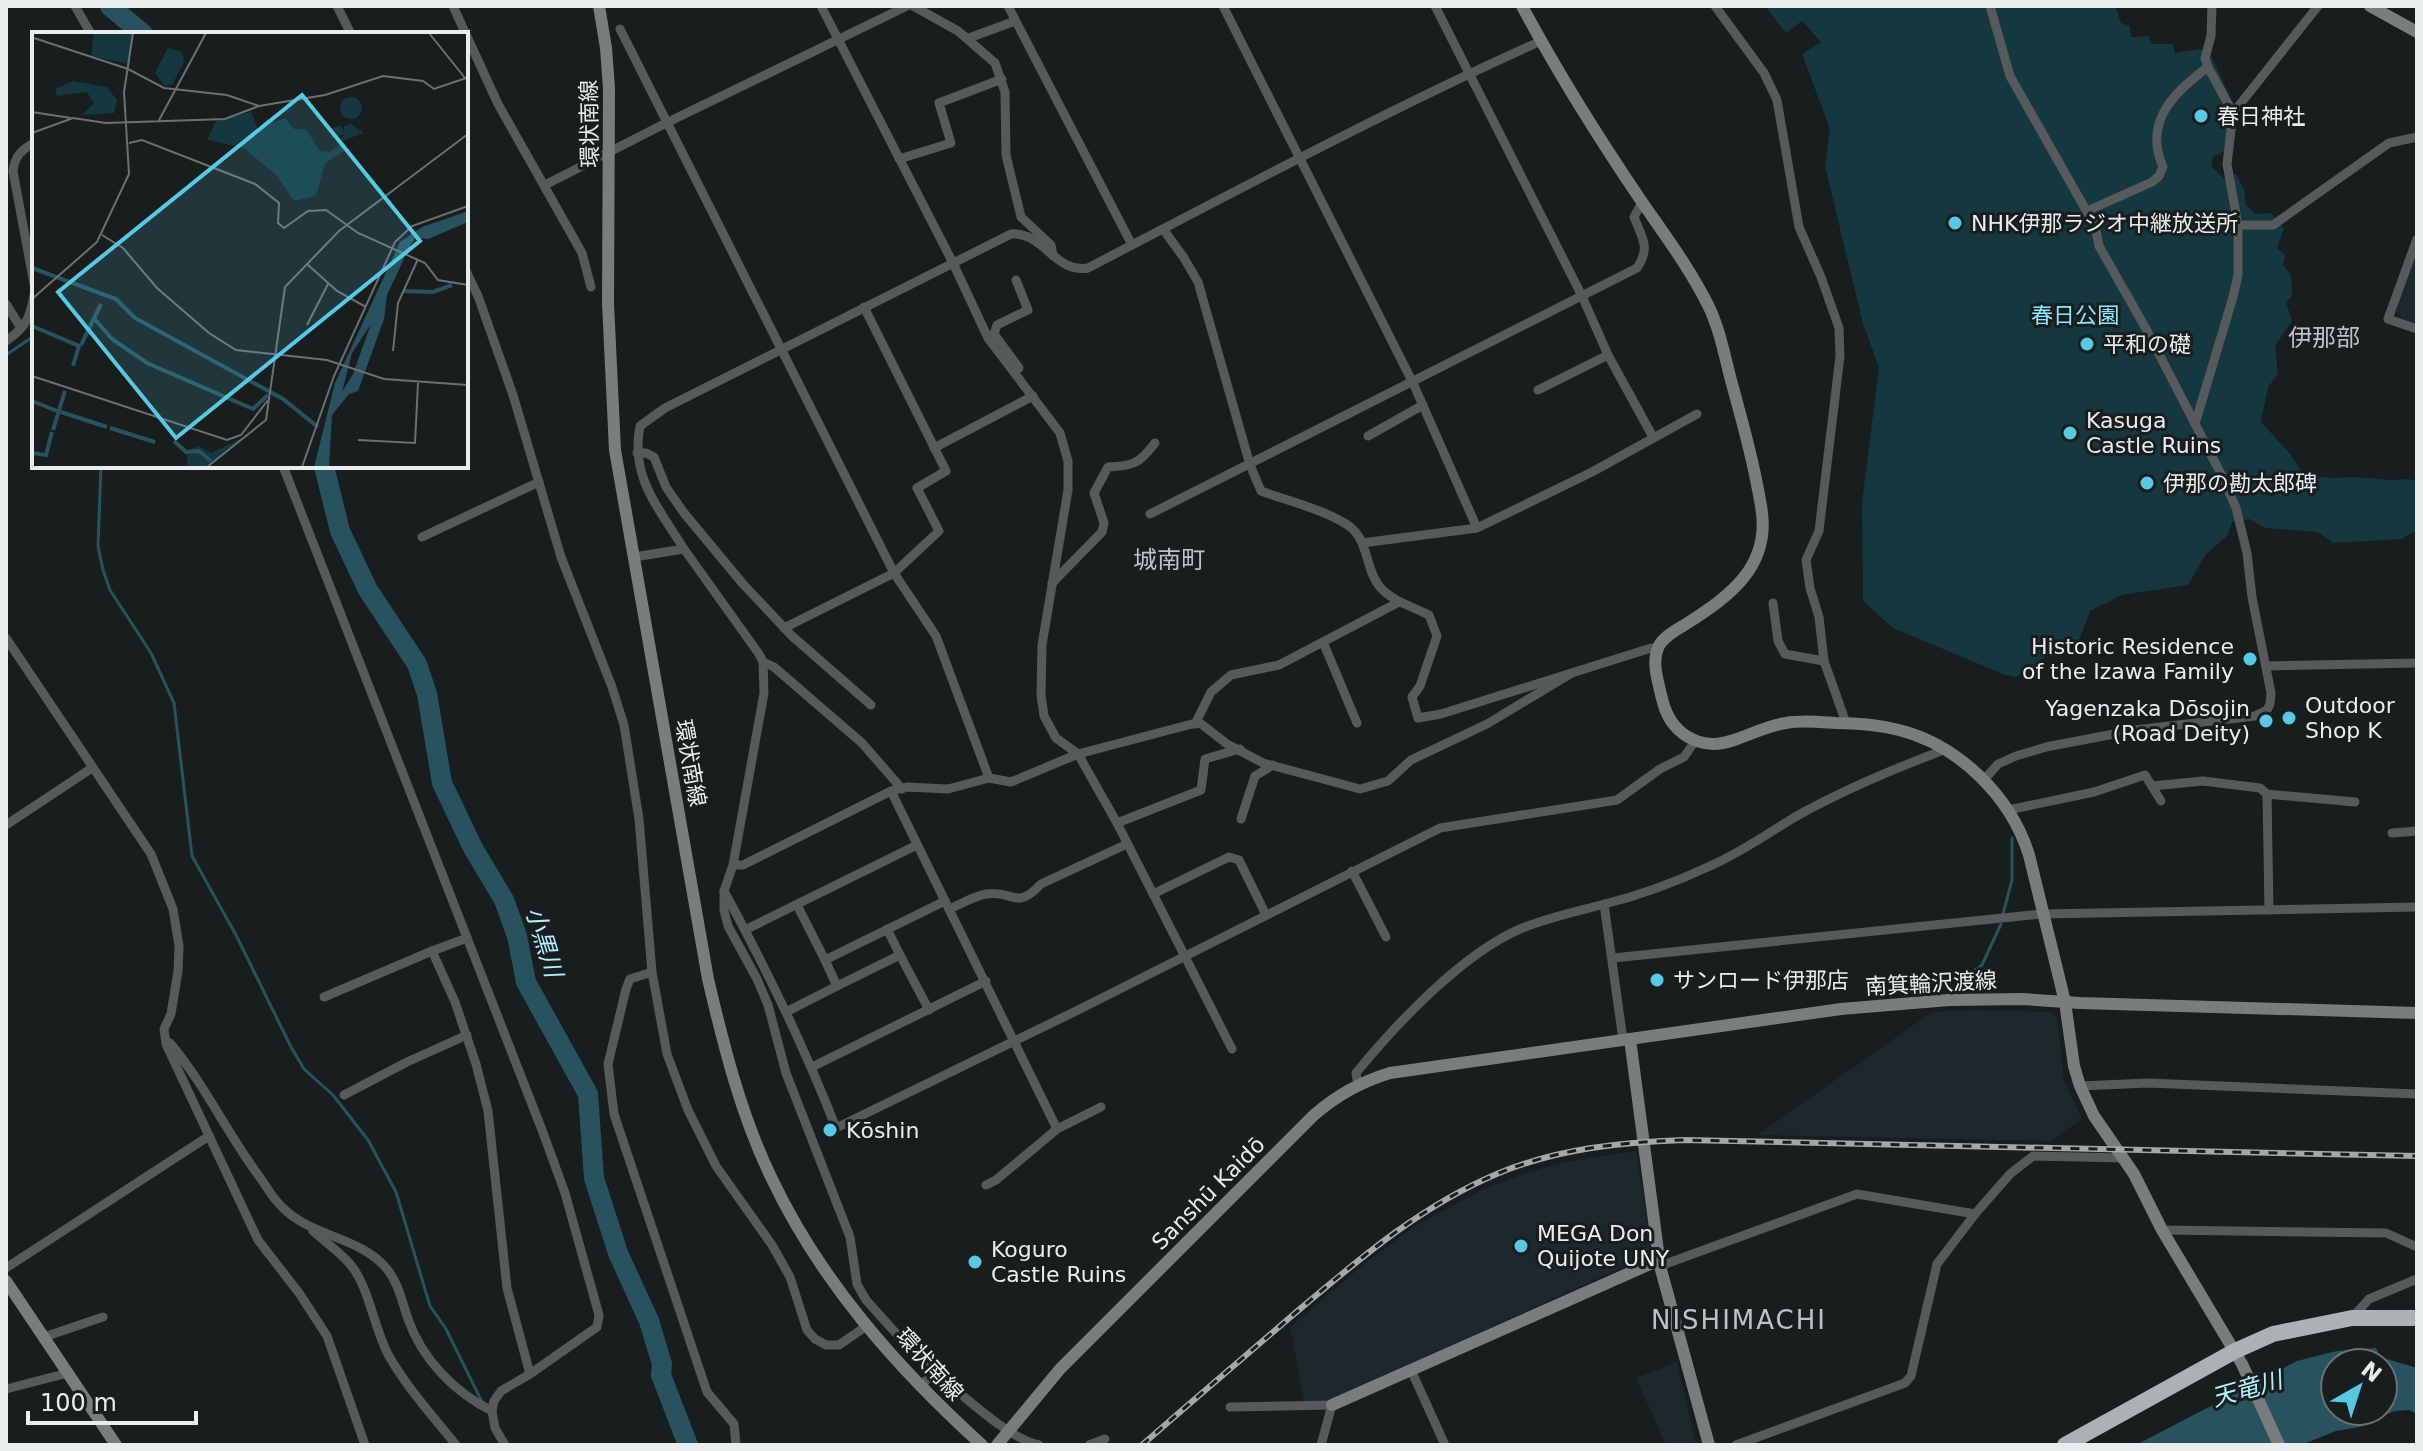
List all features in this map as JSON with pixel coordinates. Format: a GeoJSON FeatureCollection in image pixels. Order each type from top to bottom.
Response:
{"type":"FeatureCollection","features":[{"type":"Feature","properties":{"kind":"highway"},"geometry":{"type":"LineString","coordinates":[[2065,1445],[2239,1358],[2273,1334],[2352,1318],[2410,1317]]}},
{"type":"Feature","properties":{"kind":"street"},"geometry":{"type":"LineString","coordinates":[[75,6],[90,32]]}},
{"type":"Feature","properties":{"kind":"street"},"geometry":{"type":"LineString","coordinates":[[337,6],[350,32]]}},
{"type":"Feature","properties":{"kind":"street"},"geometry":{"type":"LineString","coordinates":[[453,6],[465,32]]}},
{"type":"Feature","properties":{"kind":"street","name":"環状南線"},"geometry":{"type":"LineString","coordinates":[[599,6],[608,74],[608,303],[615,450],[708,979],[729,1066],[770,1175],[831,1281],[920,1387],[982,1445]]}},
{"type":"Feature","properties":{"kind":"street"},"geometry":{"type":"LineString","coordinates":[[821,6],[953,263],[988,338],[1060,433],[1068,461],[1068,490],[1042,645],[1041,695],[1044,716],[1056,738],[1078,754],[1117,823],[1232,1049]]}},
{"type":"Feature","properties":{"kind":"street"},"geometry":{"type":"LineString","coordinates":[[545,185],[910,6],[969,38],[995,63],[1005,92],[1006,155],[1021,217],[1051,245],[1053,256]]}},
{"type":"Feature","properties":{"kind":"street"},"geometry":{"type":"LineString","coordinates":[[1008,6],[1132,245]]}},
{"type":"Feature","properties":{"kind":"street"},"geometry":{"type":"LineString","coordinates":[[1223,6],[1413,383],[1477,528]]}},
{"type":"Feature","properties":{"kind":"street"},"geometry":{"type":"LineString","coordinates":[[1435,6],[1582,296],[1608,355],[1653,437]]}},
{"type":"Feature","properties":{"kind":"street"},"geometry":{"type":"LineString","coordinates":[[1522,6],[1590,123],[1687,268],[1709,308],[1745,433],[1762,511],[1762,537],[1748,574],[1721,602],[1667,636],[1658,648],[1655,669],[1667,714],[1674,726],[1695,741],[1710,744],[1798,721],[1896,729],[1918,736],[1944,750],[1983,781],[2008,810],[2023,837],[2065,1002],[2080,1086],[2094,1116],[2134,1174],[2162,1230],[2239,1358],[2279,1445]]}},
{"type":"Feature","properties":{"kind":"street"},"geometry":{"type":"LineString","coordinates":[[1715,6],[1764,73],[1777,100],[1799,227],[1839,328],[1840,356],[1819,531],[1806,560],[1819,617],[1824,661],[1846,723]]}},
{"type":"Feature","properties":{"kind":"street"},"geometry":{"type":"LineString","coordinates":[[1983,781],[1998,764],[2060,744],[2135,730],[2261,714],[2270,704],[2267,666],[2236,508],[2145,327],[2099,246],[2095,226],[2010,76],[1990,6]]}},
{"type":"Feature","properties":{"kind":"street"},"geometry":{"type":"LineString","coordinates":[[2212,6],[2211,36],[2205,58],[2233,113]]}},
{"type":"Feature","properties":{"kind":"street"},"geometry":{"type":"LineString","coordinates":[[2195,424],[2238,275],[2238,225],[2227,164],[2233,113],[2318,6]]}},
{"type":"Feature","properties":{"kind":"street"},"geometry":{"type":"LineString","coordinates":[[2370,6],[2417,32]]}},
{"type":"Feature","properties":{"kind":"street"},"geometry":{"type":"LineString","coordinates":[[969,38],[1015,21]]}},
{"type":"Feature","properties":{"kind":"street"},"geometry":{"type":"LineString","coordinates":[[620,29],[894,573],[936,636],[989,778]]}},
{"type":"Feature","properties":{"kind":"street"},"geometry":{"type":"LineString","coordinates":[[468,39],[498,104],[582,253],[591,287]]}},
{"type":"Feature","properties":{"kind":"street"},"geometry":{"type":"LineString","coordinates":[[1039,1445],[1009,1431],[934,1372],[866,1300],[857,1284],[850,1237],[786,1073],[768,1005],[728,926],[724,910],[724,891],[733,865],[764,693],[763,662],[684,549],[647,489],[639,472],[637,453],[640,426],[651,416],[1011,234],[1028,235],[1069,268],[1088,268],[1299,157],[1541,41]]}},
{"type":"Feature","properties":{"kind":"street"},"geometry":{"type":"LineString","coordinates":[[2087,211],[2159,176],[2163,167],[2157,152],[2158,131],[2164,109],[2176,93],[2208,67]]}},
{"type":"Feature","properties":{"kind":"street"},"geometry":{"type":"LineString","coordinates":[[899,159],[951,143],[939,103],[1002,79]]}},
{"type":"Feature","properties":{"kind":"street"},"geometry":{"type":"LineString","coordinates":[[2238,225],[2273,225],[2389,143],[2417,137]]}},
{"type":"Feature","properties":{"kind":"street"},"geometry":{"type":"LineString","coordinates":[[32,144],[14,158],[13,171],[32,273]]}},
{"type":"Feature","properties":{"kind":"street"},"geometry":{"type":"LineString","coordinates":[[1150,514],[1637,268],[1646,247],[1634,217],[1642,202]]}},
{"type":"Feature","properties":{"kind":"street"},"geometry":{"type":"LineString","coordinates":[[1163,229],[1198,282],[1250,465],[1261,491],[1351,527],[1362,543],[1378,586],[1399,602],[1429,615],[1437,636],[1420,686],[1412,697],[1418,718],[1441,714],[1658,648]]}},
{"type":"Feature","properties":{"kind":"street"},"geometry":{"type":"LineString","coordinates":[[2417,239],[2386,320],[2417,329]]}},
{"type":"Feature","properties":{"kind":"street"},"geometry":{"type":"LineString","coordinates":[[468,275],[513,395],[561,557],[624,725],[639,819],[652,972],[667,1054],[688,1110],[716,1166],[772,1245],[790,1277],[807,1330],[826,1345],[839,1345],[868,1325]]}},
{"type":"Feature","properties":{"kind":"street"},"geometry":{"type":"LineString","coordinates":[[1016,280],[1028,310],[997,325],[994,334],[1025,376],[1022,381]]}},
{"type":"Feature","properties":{"kind":"street"},"geometry":{"type":"LineString","coordinates":[[6,304],[21,328]]}},
{"type":"Feature","properties":{"kind":"street"},"geometry":{"type":"LineString","coordinates":[[6,341],[30,317],[32,306]]}},
{"type":"Feature","properties":{"kind":"street"},"geometry":{"type":"LineString","coordinates":[[784,628],[894,573],[939,531],[917,488],[946,471],[864,307]]}},
{"type":"Feature","properties":{"kind":"street"},"geometry":{"type":"LineString","coordinates":[[1538,390],[1608,355]]}},
{"type":"Feature","properties":{"kind":"street"},"geometry":{"type":"LineString","coordinates":[[934,448],[1033,396]]}},
{"type":"Feature","properties":{"kind":"street"},"geometry":{"type":"LineString","coordinates":[[1368,436],[1423,405]]}},
{"type":"Feature","properties":{"kind":"street"},"geometry":{"type":"LineString","coordinates":[[1362,543],[1477,528],[1592,472],[1697,414]]}},
{"type":"Feature","properties":{"kind":"street"},"geometry":{"type":"LineString","coordinates":[[1052,583],[1102,532],[1104,523],[1094,493],[1108,467],[1137,463],[1155,443]]}},
{"type":"Feature","properties":{"kind":"street"},"geometry":{"type":"LineString","coordinates":[[637,453],[654,457],[666,487],[684,513],[743,584],[784,628],[871,705]]}},
{"type":"Feature","properties":{"kind":"street"},"geometry":{"type":"LineString","coordinates":[[284,468],[565,1193],[599,1315],[597,1327],[501,1391],[492,1411],[495,1428],[505,1445]]}},
{"type":"Feature","properties":{"kind":"street"},"geometry":{"type":"LineString","coordinates":[[422,537],[539,482]]}},
{"type":"Feature","properties":{"kind":"street"},"geometry":{"type":"LineString","coordinates":[[634,557],[684,549]]}},
{"type":"Feature","properties":{"kind":"street"},"geometry":{"type":"LineString","coordinates":[[1195,724],[1211,692],[1231,675],[1279,665],[1399,602]]}},
{"type":"Feature","properties":{"kind":"street"},"geometry":{"type":"LineString","coordinates":[[1773,603],[1778,641],[1785,654],[1824,661]]}},
{"type":"Feature","properties":{"kind":"street"},"geometry":{"type":"LineString","coordinates":[[6,638],[151,854],[173,909],[179,946],[171,1014],[164,1029],[166,1044],[258,1240],[327,1336],[365,1445]]}},
{"type":"Feature","properties":{"kind":"street"},"geometry":{"type":"LineString","coordinates":[[1323,642],[1357,723]]}},
{"type":"Feature","properties":{"kind":"street"},"geometry":{"type":"LineString","coordinates":[[763,662],[781,673],[862,743],[902,789]]}},
{"type":"Feature","properties":{"kind":"street"},"geometry":{"type":"LineString","coordinates":[[2267,666],[2417,663]]}},
{"type":"Feature","properties":{"kind":"street"},"geometry":{"type":"LineString","coordinates":[[733,865],[743,865],[891,791],[948,789],[989,778],[1011,782],[1078,754],[1200,723],[1227,744],[1263,763],[1360,789],[1388,781],[1411,760],[1487,724],[1572,673]]}},
{"type":"Feature","properties":{"kind":"street"},"geometry":{"type":"LineString","coordinates":[[724,891],[812,1067],[836,1128],[1440,828],[1617,800],[1660,769],[1684,757],[1695,741]]}},
{"type":"Feature","properties":{"kind":"street"},"geometry":{"type":"LineString","coordinates":[[1117,823],[1201,790],[1205,759],[1240,749]]}},
{"type":"Feature","properties":{"kind":"street"},"geometry":{"type":"LineString","coordinates":[[1358,1085],[1356,1073],[1381,1042],[1474,956],[1497,940],[1561,915],[1660,887],[1711,866],[1795,817],[1878,775],[1944,750]]}},
{"type":"Feature","properties":{"kind":"street"},"geometry":{"type":"LineString","coordinates":[[1241,819],[1255,776],[1273,765]]}},
{"type":"Feature","properties":{"kind":"street"},"geometry":{"type":"LineString","coordinates":[[6,825],[92,768]]}},
{"type":"Feature","properties":{"kind":"street"},"geometry":{"type":"LineString","coordinates":[[2008,810],[2094,792],[2145,775],[2161,801]]}},
{"type":"Feature","properties":{"kind":"street"},"geometry":{"type":"LineString","coordinates":[[2152,786],[2203,781],[2260,788],[2267,794],[2355,802]]}},
{"type":"Feature","properties":{"kind":"street"},"geometry":{"type":"LineString","coordinates":[[891,791],[1057,1129]]}},
{"type":"Feature","properties":{"kind":"street"},"geometry":{"type":"LineString","coordinates":[[2267,794],[2269,910]]}},
{"type":"Feature","properties":{"kind":"street"},"geometry":{"type":"LineString","coordinates":[[2392,833],[2417,831]]}},
{"type":"Feature","properties":{"kind":"street"},"geometry":{"type":"LineString","coordinates":[[825,960],[887,929],[947,905],[984,894],[995,893],[1020,899],[1031,895],[1041,884],[1127,844]]}},
{"type":"Feature","properties":{"kind":"street"},"geometry":{"type":"LineString","coordinates":[[745,930],[917,845]]}},
{"type":"Feature","properties":{"kind":"street"},"geometry":{"type":"LineString","coordinates":[[1153,894],[1229,857],[1239,860],[1266,915]]}},
{"type":"Feature","properties":{"kind":"street"},"geometry":{"type":"LineString","coordinates":[[1352,871],[1386,937]]}},
{"type":"Feature","properties":{"kind":"street"},"geometry":{"type":"LineString","coordinates":[[1604,904],[1660,1263],[1709,1445]]}},
{"type":"Feature","properties":{"kind":"street"},"geometry":{"type":"LineString","coordinates":[[797,905],[837,986]]}},
{"type":"Feature","properties":{"kind":"street"},"geometry":{"type":"LineString","coordinates":[[1613,958],[2042,914],[2417,907]]}},
{"type":"Feature","properties":{"kind":"street"},"geometry":{"type":"LineString","coordinates":[[887,929],[929,1010]]}},
{"type":"Feature","properties":{"kind":"street"},"geometry":{"type":"LineString","coordinates":[[324,997],[467,938]]}},
{"type":"Feature","properties":{"kind":"street"},"geometry":{"type":"LineString","coordinates":[[432,951],[467,1035],[488,1111],[507,1288],[530,1374]]}},
{"type":"Feature","properties":{"kind":"street"},"geometry":{"type":"LineString","coordinates":[[786,1012],[900,955]]}},
{"type":"Feature","properties":{"kind":"street"},"geometry":{"type":"LineString","coordinates":[[652,972],[630,979],[626,989],[608,1064],[614,1114],[707,1392],[734,1424],[736,1445]]}},
{"type":"Feature","properties":{"kind":"street"},"geometry":{"type":"LineString","coordinates":[[812,1067],[986,981]]}},
{"type":"Feature","properties":{"kind":"street","name":"南箕輪沢渡線"},"geometry":{"type":"LineString","coordinates":[[1358,1085],[1390,1073],[1841,1009],[1913,1002],[1986,999],[2417,1013]]}},
{"type":"Feature","properties":{"kind":"street"},"geometry":{"type":"LineString","coordinates":[[344,1095],[467,1035]]}},
{"type":"Feature","properties":{"kind":"street"},"geometry":{"type":"LineString","coordinates":[[166,1039],[189,1066],[246,1159],[282,1208],[350,1264],[360,1281],[390,1358],[416,1397],[456,1445]]}},
{"type":"Feature","properties":{"kind":"street"},"geometry":{"type":"LineString","coordinates":[[2080,1086],[2148,1083],[2417,1094]]}},
{"type":"Feature","properties":{"kind":"street","name":"Sanshū Kaidō"},"geometry":{"type":"LineString","coordinates":[[997,1445],[1060,1369],[1314,1115],[1342,1093],[1358,1085]]}},
{"type":"Feature","properties":{"kind":"street"},"geometry":{"type":"LineString","coordinates":[[986,1185],[1057,1129],[1101,1107]]}},
{"type":"Feature","properties":{"kind":"street"},"geometry":{"type":"LineString","coordinates":[[6,1268],[209,1136]]}},
{"type":"Feature","properties":{"kind":"street"},"geometry":{"type":"LineString","coordinates":[[1736,1445],[1905,1383],[1911,1376],[1937,1264],[2010,1174],[2033,1156],[2124,1158]]}},
{"type":"Feature","properties":{"kind":"street"},"geometry":{"type":"LineString","coordinates":[[1230,1407],[1332,1405],[1660,1263],[1857,1194],[1975,1214]]}},
{"type":"Feature","properties":{"kind":"street"},"geometry":{"type":"LineString","coordinates":[[305,1224],[370,1253],[387,1269],[399,1289],[408,1321],[422,1351],[440,1372],[477,1403],[492,1411]]}},
{"type":"Feature","properties":{"kind":"street"},"geometry":{"type":"LineString","coordinates":[[2162,1230],[2386,1233],[2417,1247]]}},
{"type":"Feature","properties":{"kind":"street"},"geometry":{"type":"LineString","coordinates":[[2352,1318],[2369,1299],[2417,1279]]}},
{"type":"Feature","properties":{"kind":"street"},"geometry":{"type":"LineString","coordinates":[[6,1281],[116,1445]]}},
{"type":"Feature","properties":{"kind":"street"},"geometry":{"type":"LineString","coordinates":[[44,1337],[103,1317]]}},
{"type":"Feature","properties":{"kind":"street"},"geometry":{"type":"LineString","coordinates":[[1411,1370],[1445,1445]]}},
{"type":"Feature","properties":{"kind":"street"},"geometry":{"type":"LineString","coordinates":[[920,1387],[934,1372]]}},
{"type":"Feature","properties":{"kind":"street"},"geometry":{"type":"LineString","coordinates":[[6,1389],[68,1373]]}},
{"type":"Feature","properties":{"kind":"street"},"geometry":{"type":"LineString","coordinates":[[1321,1445],[1332,1405]]}},
{"type":"Feature","properties":{"kind":"street"},"geometry":{"type":"LineString","coordinates":[[1089,1445],[1105,1439]]}},
{"type":"Feature","properties":{"kind":"shaded area"},"geometry":{"type":"Polygon","coordinates":[[[2417,252],[2417,326],[2406,323],[2396,311],[2417,252]]]}},
{"type":"Feature","properties":{"kind":"shaded area"},"geometry":{"type":"Polygon","coordinates":[[[1932,1012],[2051,1012],[2057,1018],[2064,1080],[2082,1119],[2051,1141],[1757,1135],[1932,1012]]]}},
{"type":"Feature","properties":{"kind":"shaded area"},"geometry":{"type":"Polygon","coordinates":[[[1636,1151],[1651,1248],[1647,1256],[1329,1401],[1304,1401],[1290,1327],[1368,1261],[1415,1226],[1483,1189],[1564,1162],[1636,1151]]]}},
{"type":"Feature","properties":{"kind":"shaded area"},"geometry":{"type":"Polygon","coordinates":[[[1677,1362],[1696,1445],[1666,1445],[1636,1378],[1677,1362]]]}},
{"type":"Feature","properties":{"kind":"green space","name":"春日公園"},"geometry":{"type":"Polygon","coordinates":[[[1765,6],[2115,6],[2121,23],[2130,26],[2131,37],[2149,36],[2151,44],[2173,44],[2175,53],[2199,49],[2210,53],[2234,105],[2234,142],[2220,154],[2214,155],[2211,166],[2226,180],[2236,174],[2244,189],[2246,205],[2256,214],[2271,213],[2284,229],[2277,248],[2285,255],[2283,265],[2291,275],[2292,296],[2286,302],[2292,321],[2275,346],[2278,374],[2268,387],[2261,422],[2304,475],[2417,481],[2417,530],[2402,539],[2333,543],[2318,532],[2265,528],[2249,519],[2232,522],[2228,535],[2206,554],[2188,585],[2122,595],[2090,611],[2077,646],[2063,645],[2016,677],[1893,628],[1863,601],[1862,502],[1879,367],[1863,324],[1825,166],[1830,129],[1802,54],[1821,42],[1802,21],[1786,33],[1765,6]]]}},
{"type":"Feature","properties":{"kind":"water","name":"天竜川"},"geometry":{"type":"Polygon","coordinates":[[[2319,1356],[2319,1427],[2360,1427],[2336,1431],[2301,1445],[2136,1445],[2297,1361],[2319,1356]]]}},
{"type":"Feature","properties":{"kind":"water"},"geometry":{"type":"Polygon","coordinates":[[[2399,1363],[2417,1368],[2417,1414],[2409,1410],[2399,1411],[2399,1363]]]}},
{"type":"Feature","properties":{"kind":"waterway","name":"小黒川"},"geometry":{"type":"LineString","coordinates":[[110,6],[141,32]]}},
{"type":"Feature","properties":{"kind":"waterway"},"geometry":{"type":"LineString","coordinates":[[6,355],[32,337]]}},
{"type":"Feature","properties":{"kind":"waterway"},"geometry":{"type":"LineString","coordinates":[[101,468],[98,546],[103,570],[110,590],[151,653],[174,703],[192,856],[304,1069],[333,1095],[368,1140],[396,1192],[430,1306],[446,1329],[483,1404]]}},
{"type":"Feature","properties":{"kind":"waterway","name":"小黒川"},"geometry":{"type":"LineString","coordinates":[[324,468],[340,531],[368,590],[417,664],[427,694],[442,783],[473,848],[504,900],[517,936],[526,982],[588,1094],[594,1178],[618,1253],[649,1321],[662,1364],[661,1375],[688,1445]]}},
{"type":"Feature","properties":{"kind":"waterway"},"geometry":{"type":"LineString","coordinates":[[2003,914],[2012,880],[2012,838]]}},
{"type":"Feature","properties":{"kind":"waterway"},"geometry":{"type":"LineString","coordinates":[[1955,985],[1982,965],[2001,924]]}},
{"type":"Feature","properties":{"kind":"railway"},"geometry":{"type":"LineString","coordinates":[[1142,1445],[1342,1274],[1416,1218],[1499,1173],[1566,1153],[1613,1145],[1684,1140],[2417,1156]]}},
{"type":"Feature","properties":{"kind":"place","name":"春日神社"},"geometry":{"type":"Point","coordinates":[2201,116]}},
{"type":"Feature","properties":{"kind":"place","name":"NHK伊那ラジオ中継放送所"},"geometry":{"type":"Point","coordinates":[1955,223]}},
{"type":"Feature","properties":{"kind":"place","name":"平和の礎"},"geometry":{"type":"Point","coordinates":[2087,344]}},
{"type":"Feature","properties":{"kind":"place","name":"Kasuga Castle Ruins"},"geometry":{"type":"Point","coordinates":[2070,433]}},
{"type":"Feature","properties":{"kind":"place","name":"伊那の勘太郎碑"},"geometry":{"type":"Point","coordinates":[2147,483]}},
{"type":"Feature","properties":{"kind":"place","name":"Historic Residence of the Izawa Family"},"geometry":{"type":"Point","coordinates":[2250,659]}},
{"type":"Feature","properties":{"kind":"place","name":"Outdoor Shop K"},"geometry":{"type":"Point","coordinates":[2289,718]}},
{"type":"Feature","properties":{"kind":"place","name":"Yagenzaka Dōsojin (Road Deity)"},"geometry":{"type":"Point","coordinates":[2266,721]}},
{"type":"Feature","properties":{"kind":"place","name":"サンロード伊那店"},"geometry":{"type":"Point","coordinates":[1657,980]}},
{"type":"Feature","properties":{"kind":"place","name":"Kōshin"},"geometry":{"type":"Point","coordinates":[830,1130]}},
{"type":"Feature","properties":{"kind":"place","name":"MEGA Don Quijote UNY"},"geometry":{"type":"Point","coordinates":[1521,1246]}},
{"type":"Feature","properties":{"kind":"place","name":"Koguro Castle Ruins"},"geometry":{"type":"Point","coordinates":[975,1262]}},
{"type":"Feature","properties":{"kind":"district","name":"伊那部"},"geometry":{"type":"Point","coordinates":[2324,338]}},
{"type":"Feature","properties":{"kind":"district","name":"城南町"},"geometry":{"type":"Point","coordinates":[1169,560]}},
{"type":"Feature","properties":{"kind":"district","name":"NISHIMACHI"},"geometry":{"type":"Point","coordinates":[1739,1320]}}]}
